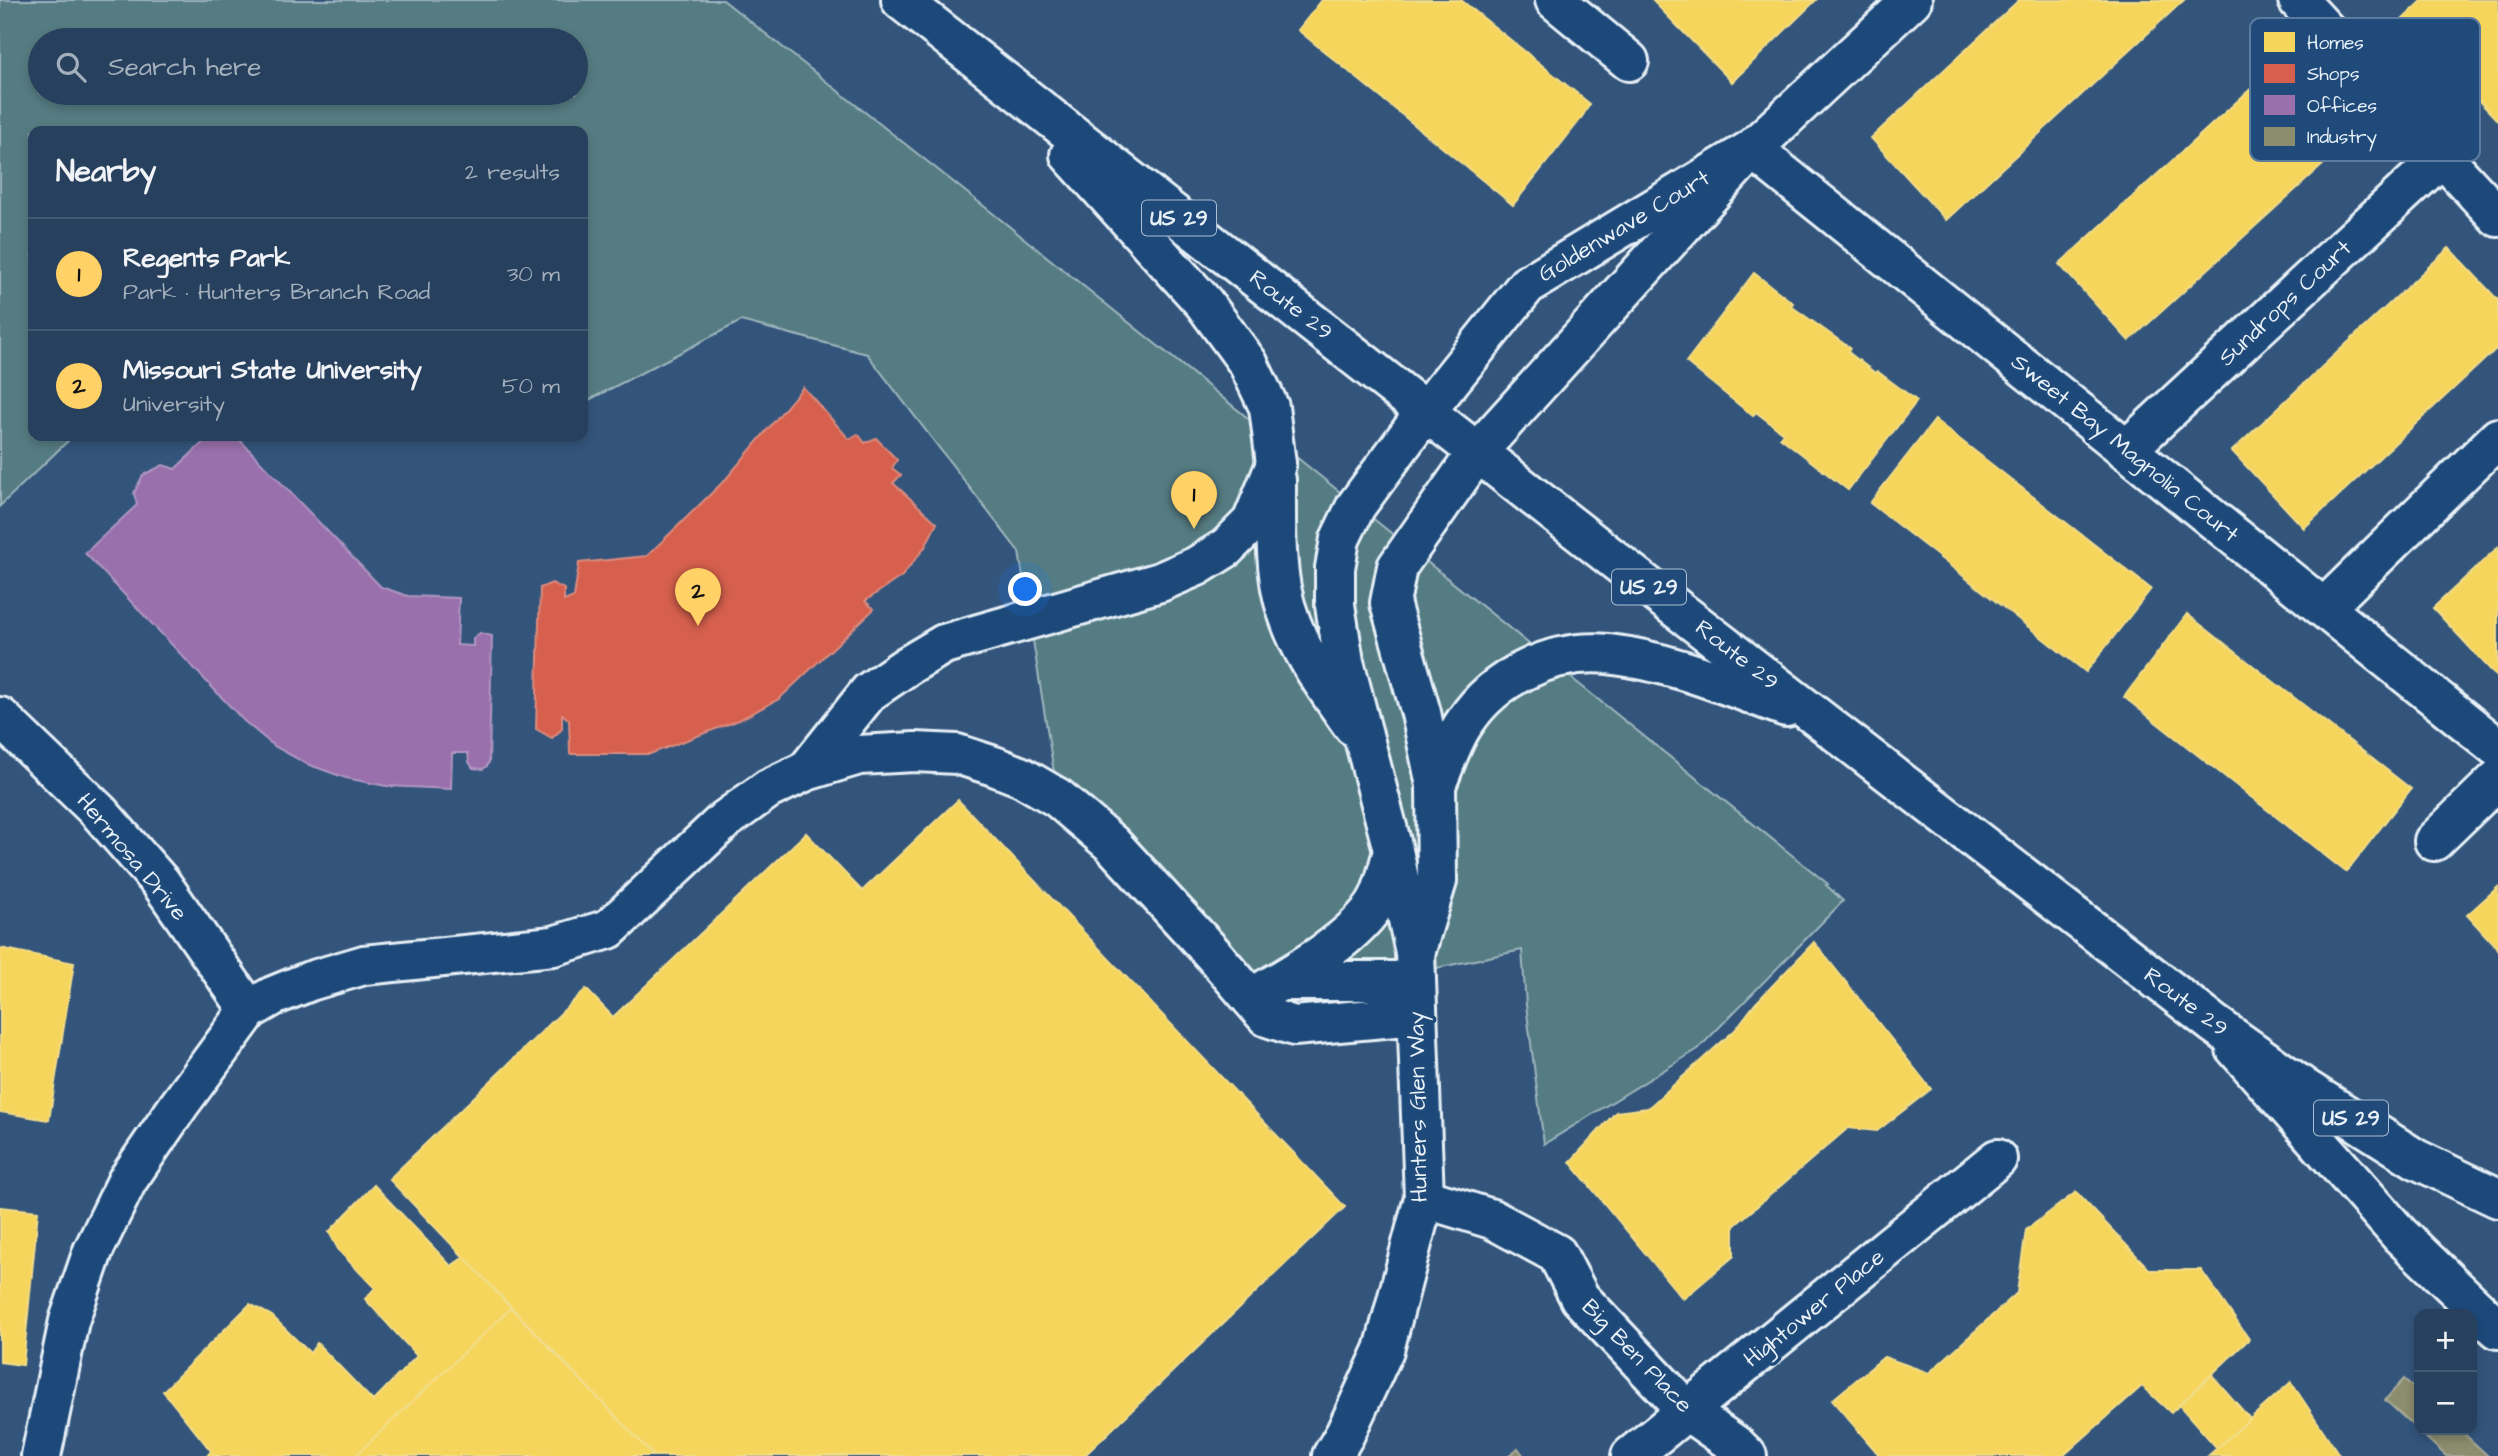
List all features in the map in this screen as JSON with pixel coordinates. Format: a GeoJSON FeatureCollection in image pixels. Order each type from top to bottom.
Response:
{"type":"FeatureCollection","features":[{"type":"Feature","properties":{"kind":"street","name":"Route 29"},"geometry":{"type":"LineString","coordinates":[[901,0],[2214,1024],[2304,1088],[2416,1159],[2498,1198]]}},
{"type":"Feature","properties":{"kind":"street"},"geometry":{"type":"LineString","coordinates":[[1555,0],[1629,61]]}},
{"type":"Feature","properties":{"kind":"street","name":"Goldenwave Court"},"geometry":{"type":"LineString","coordinates":[[1478,451],[1752,149],[1912,0]]}},
{"type":"Feature","properties":{"kind":"street"},"geometry":{"type":"LineString","coordinates":[[2298,0],[2315,18]]}},
{"type":"Feature","properties":{"kind":"street","name":"Hunters Glen Way"},"geometry":{"type":"LineString","coordinates":[[1001,78],[1204,303],[1248,363],[1269,407],[1276,464],[1281,589],[1298,641],[1316,674],[1366,744]]}},
{"type":"Feature","properties":{"kind":"street","name":"Goldenwave Court"},"geometry":{"type":"LineString","coordinates":[[1426,411],[1527,285],[1752,149]]}},
{"type":"Feature","properties":{"kind":"street","name":"Sweet Bay Magnolia Court"},"geometry":{"type":"LineString","coordinates":[[1752,149],[2498,748]]}},
{"type":"Feature","properties":{"kind":"street","name":"Sundrops Court"},"geometry":{"type":"LineString","coordinates":[[2126,450],[2438,161]]}},
{"type":"Feature","properties":{"kind":"street"},"geometry":{"type":"LineString","coordinates":[[2448,161],[2498,217]]}},
{"type":"Feature","properties":{"kind":"street","name":"Hunters Glen Way"},"geometry":{"type":"LineString","coordinates":[[1332,1456],[1384,1350],[1424,1198],[1416,983],[1393,851],[1344,662],[1335,605],[1335,568],[1340,539],[1356,506],[1426,411]]}},
{"type":"Feature","properties":{"kind":"street"},"geometry":{"type":"LineString","coordinates":[[2324,608],[2498,438]]}},
{"type":"Feature","properties":{"kind":"street","name":"Hunters Glen Way"},"geometry":{"type":"LineString","coordinates":[[1416,983],[1437,881],[1436,785],[1421,713],[1390,603],[1397,567],[1478,451]]}},
{"type":"Feature","properties":{"kind":"street"},"geometry":{"type":"LineString","coordinates":[[806,771],[869,692],[944,644],[1160,582],[1197,566],[1226,548],[1252,522],[1276,464]]}},
{"type":"Feature","properties":{"kind":"street"},"geometry":{"type":"LineString","coordinates":[[1436,785],[1464,722],[1490,692],[1521,670],[1562,657],[1606,654],[1684,670],[1821,720]]}},
{"type":"Feature","properties":{"kind":"street","name":"Hermosa Drive"},"geometry":{"type":"LineString","coordinates":[[0,717],[99,812],[161,883],[249,1010]]}},
{"type":"Feature","properties":{"kind":"street"},"geometry":{"type":"LineString","coordinates":[[41,1456],[69,1321],[93,1251],[127,1181],[249,1010],[273,996],[310,981],[364,965],[553,946],[609,929],[725,820],[768,789],[806,771],[859,755],[915,752],[957,754],[1022,777],[1058,798],[1112,844],[1266,989],[1267,1017],[1294,1026],[1416,983]]}},
{"type":"Feature","properties":{"kind":"street"},"geometry":{"type":"LineString","coordinates":[[2434,841],[2498,779]]}},
{"type":"Feature","properties":{"kind":"street"},"geometry":{"type":"LineString","coordinates":[[1266,989],[1333,946],[1359,923],[1378,899],[1393,851]]}},
{"type":"Feature","properties":{"kind":"street"},"geometry":{"type":"LineString","coordinates":[[2214,1024],[2400,1236],[2498,1329]]}},
{"type":"Feature","properties":{"kind":"street","name":"Hightower Place"},"geometry":{"type":"LineString","coordinates":[[1631,1456],[1997,1159]]}},
{"type":"Feature","properties":{"kind":"street","name":"Big Ben Place"},"geometry":{"type":"LineString","coordinates":[[1424,1198],[1492,1219],[1557,1254],[1580,1298],[1687,1411],[1747,1456]]}},
{"type":"Feature","properties":{"kind":"green space"},"geometry":{"type":"Polygon","coordinates":[[[0,0],[723,0],[1828,884],[1826,885],[1843,901],[1698,1049],[1544,1144],[1526,1005],[1522,950],[1408,974],[1294,1026],[1058,798],[1019,552],[867,354],[741,321],[588,400],[588,126],[28,126],[28,441],[68,441],[0,506],[0,0]]]}},
{"type":"Feature","properties":{"kind":"building: Homes"},"geometry":{"type":"Polygon","coordinates":[[[1322,0],[1461,0],[1590,104],[1513,205],[1298,30],[1322,0]]]}},
{"type":"Feature","properties":{"kind":"building: Homes"},"geometry":{"type":"Polygon","coordinates":[[[1652,0],[1816,0],[1732,82],[1652,0]]]}},
{"type":"Feature","properties":{"kind":"building: Homes"},"geometry":{"type":"Polygon","coordinates":[[[2019,0],[2184,0],[1946,220],[1871,138],[2019,0]]]}},
{"type":"Feature","properties":{"kind":"building: Homes"},"geometry":{"type":"Polygon","coordinates":[[[2423,0],[2498,0],[2498,121],[2480,102],[2480,18],[2404,18],[2423,0]]]}},
{"type":"Feature","properties":{"kind":"building: Homes"},"geometry":{"type":"Polygon","coordinates":[[[2250,90],[2250,161],[2327,161],[2129,341],[2059,264],[2250,90]]]}},
{"type":"Feature","properties":{"kind":"building: Homes"},"geometry":{"type":"Polygon","coordinates":[[[2449,248],[2498,300],[2498,347],[2304,528],[2232,451],[2449,248]]]}},
{"type":"Feature","properties":{"kind":"building: Homes"},"geometry":{"type":"Polygon","coordinates":[[[1754,273],[1793,303],[1791,306],[1850,348],[1848,352],[1917,401],[1848,490],[1780,437],[1783,433],[1756,412],[1753,416],[1686,362],[1754,273]]]}},
{"type":"Feature","properties":{"kind":"building: Homes"},"geometry":{"type":"Polygon","coordinates":[[[1935,420],[2151,589],[2086,672],[1870,503],[1935,420]]]}},
{"type":"Feature","properties":{"kind":"building: Homes"},"geometry":{"type":"Polygon","coordinates":[[[2498,547],[2498,678],[2433,608],[2498,547]]]}},
{"type":"Feature","properties":{"kind":"building: Homes"},"geometry":{"type":"Polygon","coordinates":[[[2187,614],[2411,789],[2346,872],[2124,697],[2187,614]]]}},
{"type":"Feature","properties":{"kind":"building: Homes"},"geometry":{"type":"Polygon","coordinates":[[[958,800],[1345,1207],[1084,1456],[654,1456],[389,1179],[586,989],[613,1017],[806,833],[862,891],[958,800]]]}},
{"type":"Feature","properties":{"kind":"building: Homes"},"geometry":{"type":"Polygon","coordinates":[[[2498,887],[2498,949],[2467,915],[2498,887]]]}},
{"type":"Feature","properties":{"kind":"building: Homes"},"geometry":{"type":"Polygon","coordinates":[[[1814,942],[1931,1089],[1877,1131],[1848,1128],[1734,1226],[1734,1256],[1683,1299],[1570,1162],[1616,1112],[1648,1108],[1735,1030],[1755,1004],[1814,942]]]}},
{"type":"Feature","properties":{"kind":"building: Homes"},"geometry":{"type":"Polygon","coordinates":[[[0,948],[74,963],[49,1120],[0,1112],[0,948]]]}},
{"type":"Feature","properties":{"kind":"building: Homes"},"geometry":{"type":"Polygon","coordinates":[[[374,1185],[451,1266],[464,1257],[511,1308],[355,1456],[207,1456],[211,1451],[163,1391],[250,1304],[272,1316],[310,1353],[317,1343],[373,1401],[417,1356],[365,1299],[375,1288],[339,1251],[329,1232],[374,1185]]]}},
{"type":"Feature","properties":{"kind":"building: Homes"},"geometry":{"type":"Polygon","coordinates":[[[2076,1192],[2150,1270],[2201,1270],[2249,1339],[2171,1413],[2142,1386],[2063,1456],[1880,1456],[1832,1400],[1884,1357],[1929,1373],[2017,1293],[2026,1230],[2076,1192]]]}},
{"type":"Feature","properties":{"kind":"building: Homes"},"geometry":{"type":"Polygon","coordinates":[[[0,1207],[38,1211],[23,1365],[0,1362],[0,1207]]]}},
{"type":"Feature","properties":{"kind":"building: Homes"},"geometry":{"type":"Polygon","coordinates":[[[511,1308],[654,1456],[355,1456],[511,1308]]]}},
{"type":"Feature","properties":{"kind":"building: Homes"},"geometry":{"type":"Polygon","coordinates":[[[2212,1375],[2250,1419],[2217,1448],[2179,1405],[2212,1375]]]}},
{"type":"Feature","properties":{"kind":"building: Homes"},"geometry":{"type":"Polygon","coordinates":[[[2291,1382],[2340,1456],[2208,1456],[2250,1419],[2291,1382]]]}},
{"type":"Feature","properties":{"kind":"building: Shops"},"geometry":{"type":"Polygon","coordinates":[[[803,387],[849,439],[858,434],[865,443],[876,438],[897,460],[892,468],[901,475],[893,483],[937,523],[925,547],[902,576],[865,601],[874,609],[779,699],[739,720],[650,754],[570,754],[569,720],[562,714],[562,729],[552,738],[536,729],[540,588],[552,583],[564,589],[564,601],[574,597],[579,563],[647,556],[726,479],[803,387]]]}},
{"type":"Feature","properties":{"kind":"building: Offices"},"geometry":{"type":"Polygon","coordinates":[[[205,441],[241,441],[381,587],[408,596],[459,598],[457,645],[473,646],[473,638],[480,633],[492,636],[487,766],[483,769],[473,768],[468,753],[452,753],[451,789],[386,786],[346,778],[307,764],[274,746],[244,721],[85,553],[137,505],[134,493],[143,475],[163,465],[175,469],[205,441]]]}},
{"type":"Feature","properties":{"kind":"building: Industry"},"geometry":{"type":"Polygon","coordinates":[[[2404,1379],[2414,1388],[2414,1427],[2385,1400],[2404,1379]]]}},
{"type":"Feature","properties":{"kind":"building: Industry"},"geometry":{"type":"Polygon","coordinates":[[[2423,1435],[2465,1435],[2488,1456],[2446,1456],[2423,1435]]]}},
{"type":"Feature","properties":{"kind":"building: Industry"},"geometry":{"type":"Polygon","coordinates":[[[1518,1448],[1524,1456],[1509,1456],[1518,1448]]]}},
{"type":"Feature","properties":{"kind":"place","name":"Regents Park"},"geometry":{"type":"Point","coordinates":[1194,529]}},
{"type":"Feature","properties":{"kind":"place","name":"Missouri State University"},"geometry":{"type":"Point","coordinates":[698,626]}}]}
